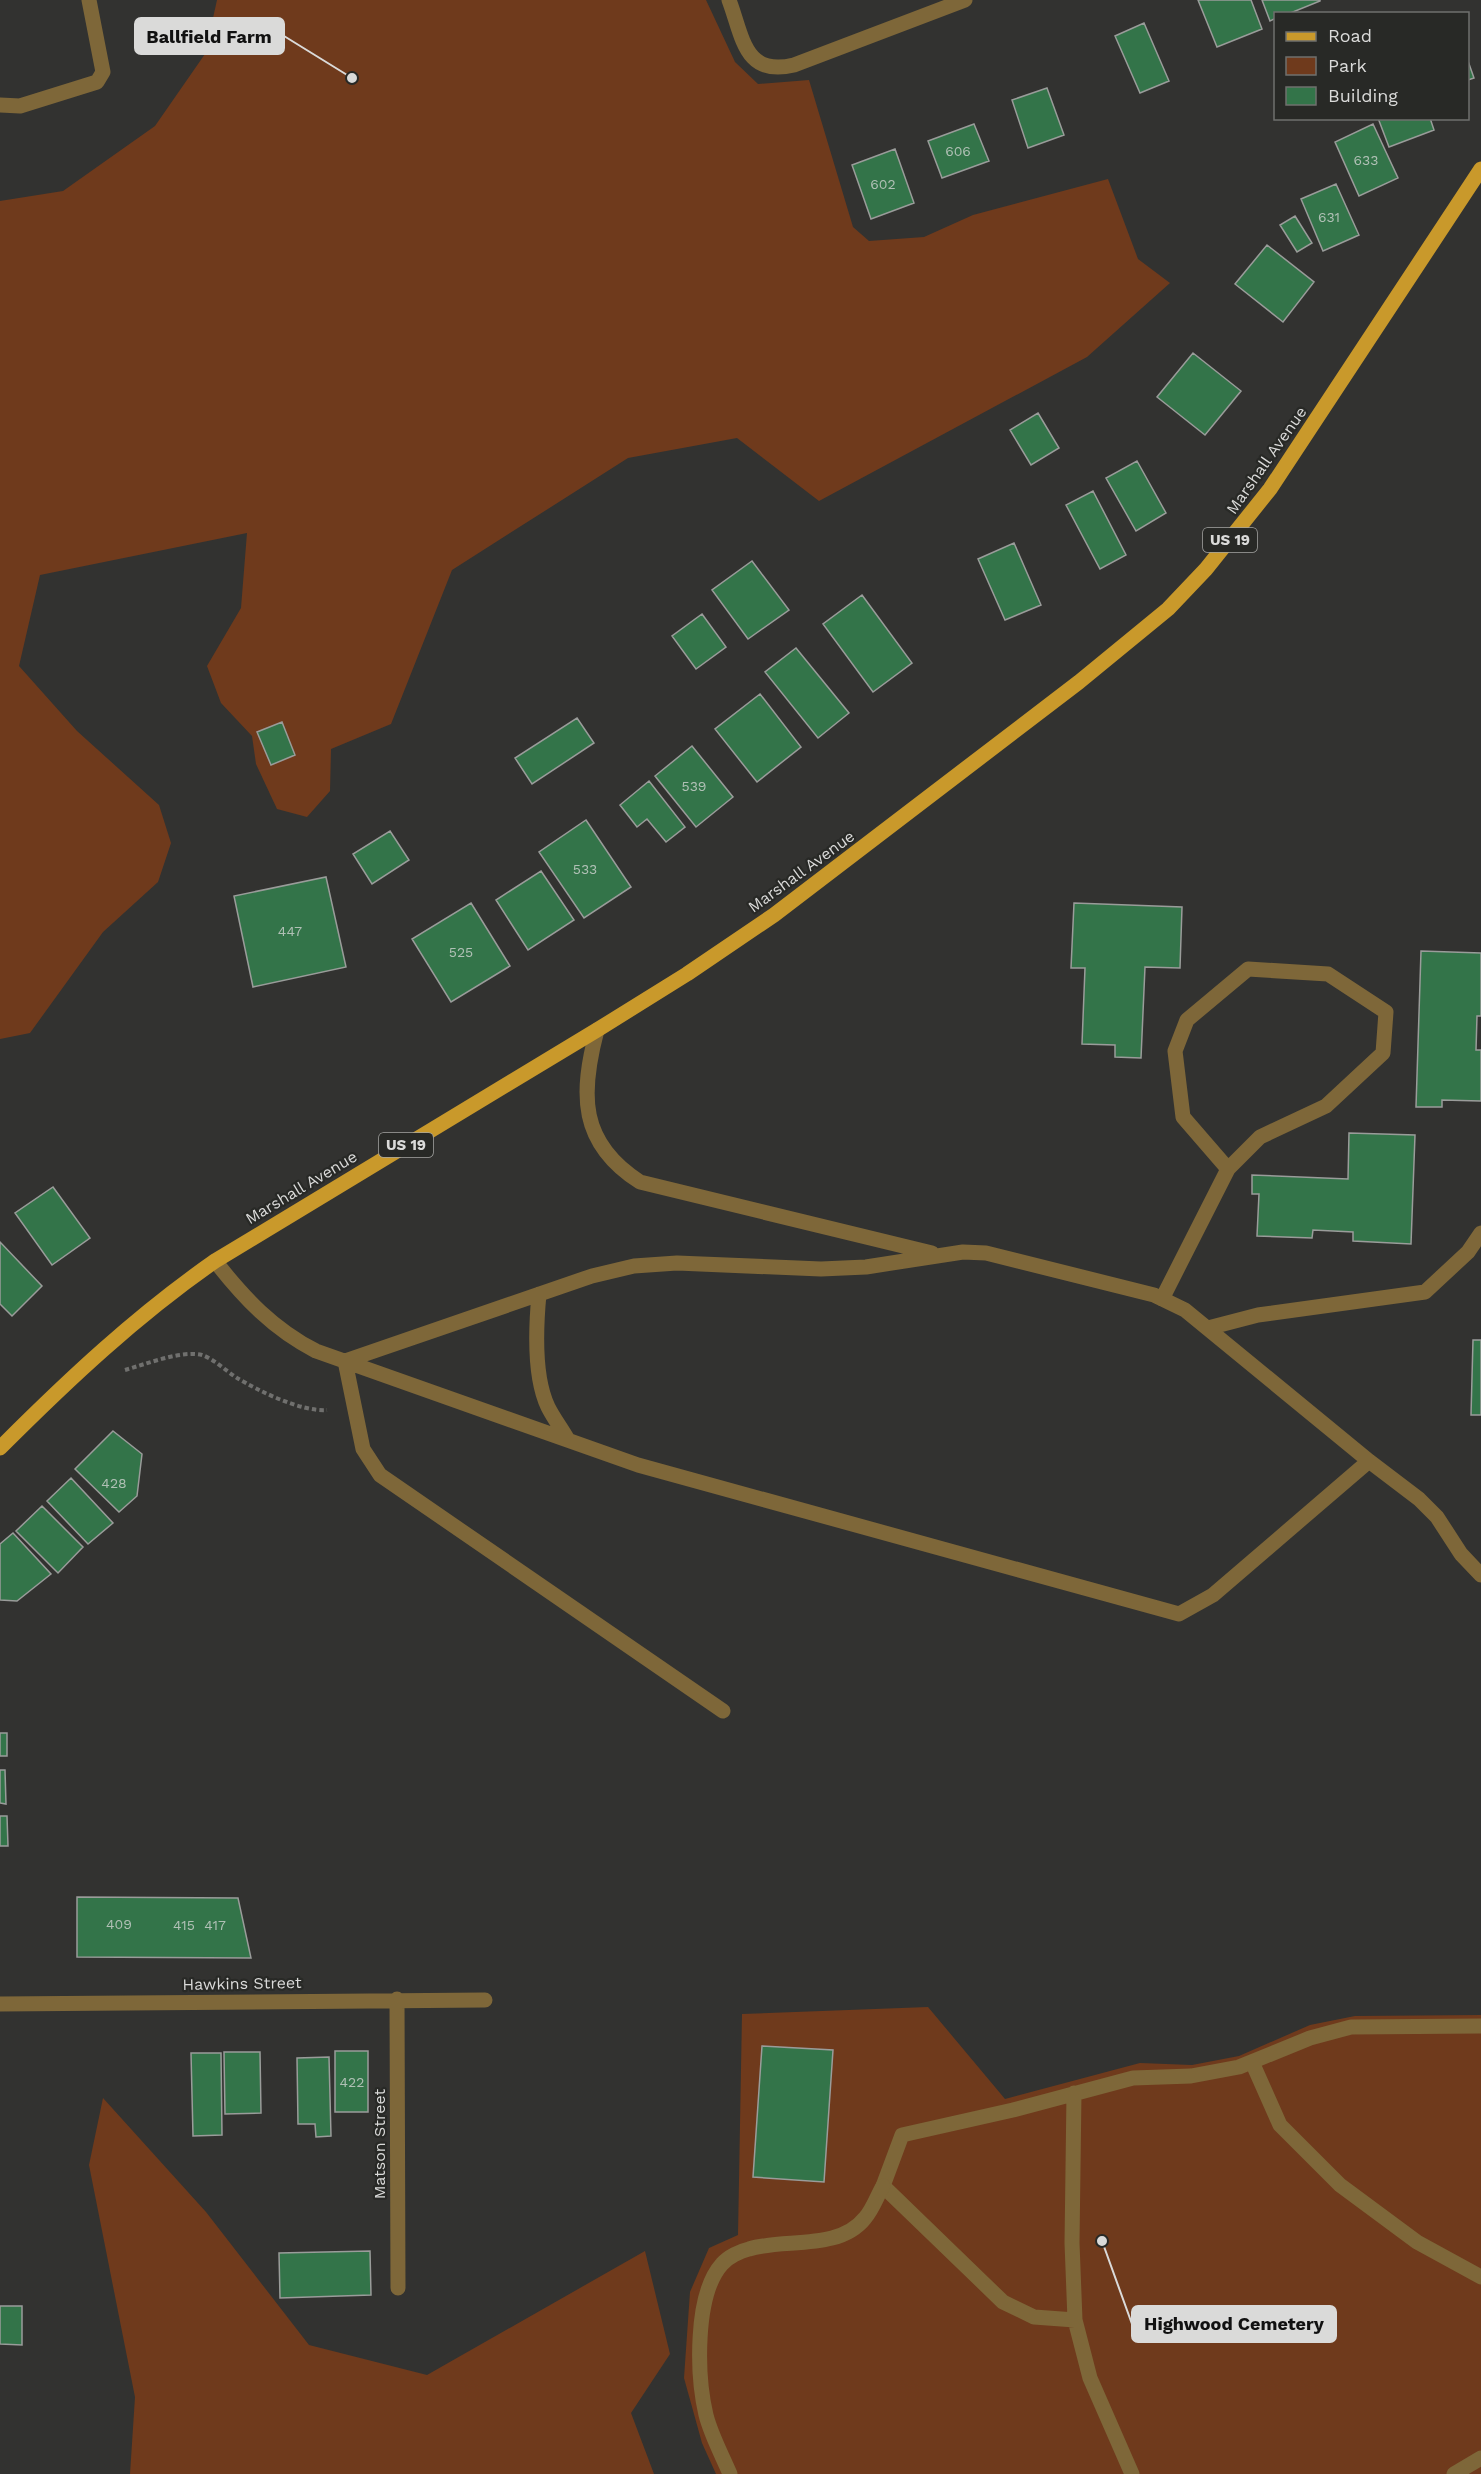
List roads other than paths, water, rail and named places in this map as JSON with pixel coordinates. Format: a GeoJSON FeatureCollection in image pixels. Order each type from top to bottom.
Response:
{"type":"FeatureCollection","features":[{"type":"Feature","properties":{"kind":"main road","name":"Marshall Avenue"},"geometry":{"type":"LineString","coordinates":[[0,1448],[99,1351],[172,1291],[214,1261],[687,974],[774,915],[1060,697],[1168,609],[1206,569],[1270,489],[1481,169]]}},
{"type":"Feature","properties":{"kind":"street"},"geometry":{"type":"LineString","coordinates":[[0,105],[20,106],[97,82],[103,72],[89,0]]}},
{"type":"Feature","properties":{"kind":"street"},"geometry":{"type":"LineString","coordinates":[[729,0],[749,54],[757,63],[768,68],[794,65],[965,0]]}},
{"type":"Feature","properties":{"kind":"street"},"geometry":{"type":"LineString","coordinates":[[1162,1299],[1228,1169],[1260,1137],[1326,1106],[1383,1053],[1386,1012],[1328,974],[1248,969],[1186,1020],[1175,1052],[1183,1117],[1228,1169]]}},
{"type":"Feature","properties":{"kind":"street"},"geometry":{"type":"LineString","coordinates":[[597,1030],[587,1066],[586,1094],[589,1119],[603,1150],[621,1170],[640,1182],[940,1256]]}},
{"type":"Feature","properties":{"kind":"street"},"geometry":{"type":"LineString","coordinates":[[1208,1328],[1258,1315],[1425,1292],[1468,1252],[1481,1233]]}},
{"type":"Feature","properties":{"kind":"street"},"geometry":{"type":"LineString","coordinates":[[345,1361],[592,1276],[634,1266],[677,1263],[821,1269],[866,1267],[963,1252],[986,1253],[1162,1299],[1185,1310],[1369,1461],[1419,1499],[1431,1511],[1461,1554],[1481,1575]]}},
{"type":"Feature","properties":{"kind":"street"},"geometry":{"type":"LineString","coordinates":[[214,1261],[238,1290],[274,1326],[316,1351],[638,1465],[1179,1614],[1213,1594],[1369,1461]]}},
{"type":"Feature","properties":{"kind":"street"},"geometry":{"type":"LineString","coordinates":[[539,1294],[536,1334],[539,1368],[547,1406],[568,1440]]}},
{"type":"Feature","properties":{"kind":"street"},"geometry":{"type":"LineString","coordinates":[[345,1361],[363,1449],[380,1475],[723,1711]]}},
{"type":"Feature","properties":{"kind":"street","name":"Matson Street"},"geometry":{"type":"LineString","coordinates":[[397,1999],[398,2288]]}},
{"type":"Feature","properties":{"kind":"street","name":"Hawkins Street"},"geometry":{"type":"LineString","coordinates":[[0,2004],[485,2000]]}},
{"type":"Feature","properties":{"kind":"street"},"geometry":{"type":"LineString","coordinates":[[730,2474],[706,2417],[698,2347],[711,2284],[721,2264],[750,2248],[826,2238],[851,2232],[866,2218],[883,2186],[902,2135],[1013,2110],[1133,2078],[1191,2076],[1239,2067],[1310,2038],[1351,2027],[1481,2026]]}},
{"type":"Feature","properties":{"kind":"street"},"geometry":{"type":"LineString","coordinates":[[1252,2062],[1280,2125],[1340,2186],[1417,2242],[1481,2277]]}},
{"type":"Feature","properties":{"kind":"street"},"geometry":{"type":"LineString","coordinates":[[1074,2093],[1072,2242],[1075,2320],[1090,2378],[1132,2474]]}},
{"type":"Feature","properties":{"kind":"street"},"geometry":{"type":"LineString","coordinates":[[883,2186],[1003,2302],[1034,2318],[1075,2320]]}},
{"type":"Feature","properties":{"kind":"street"},"geometry":{"type":"LineString","coordinates":[[1454,2474],[1481,2457]]}},
{"type":"Feature","properties":{"kind":"place","name":"Ballfield Farm"},"geometry":{"type":"Point","coordinates":[352,78]}},
{"type":"Feature","properties":{"kind":"place","name":"Highwood Cemetery"},"geometry":{"type":"Point","coordinates":[1102,2241]}}]}
